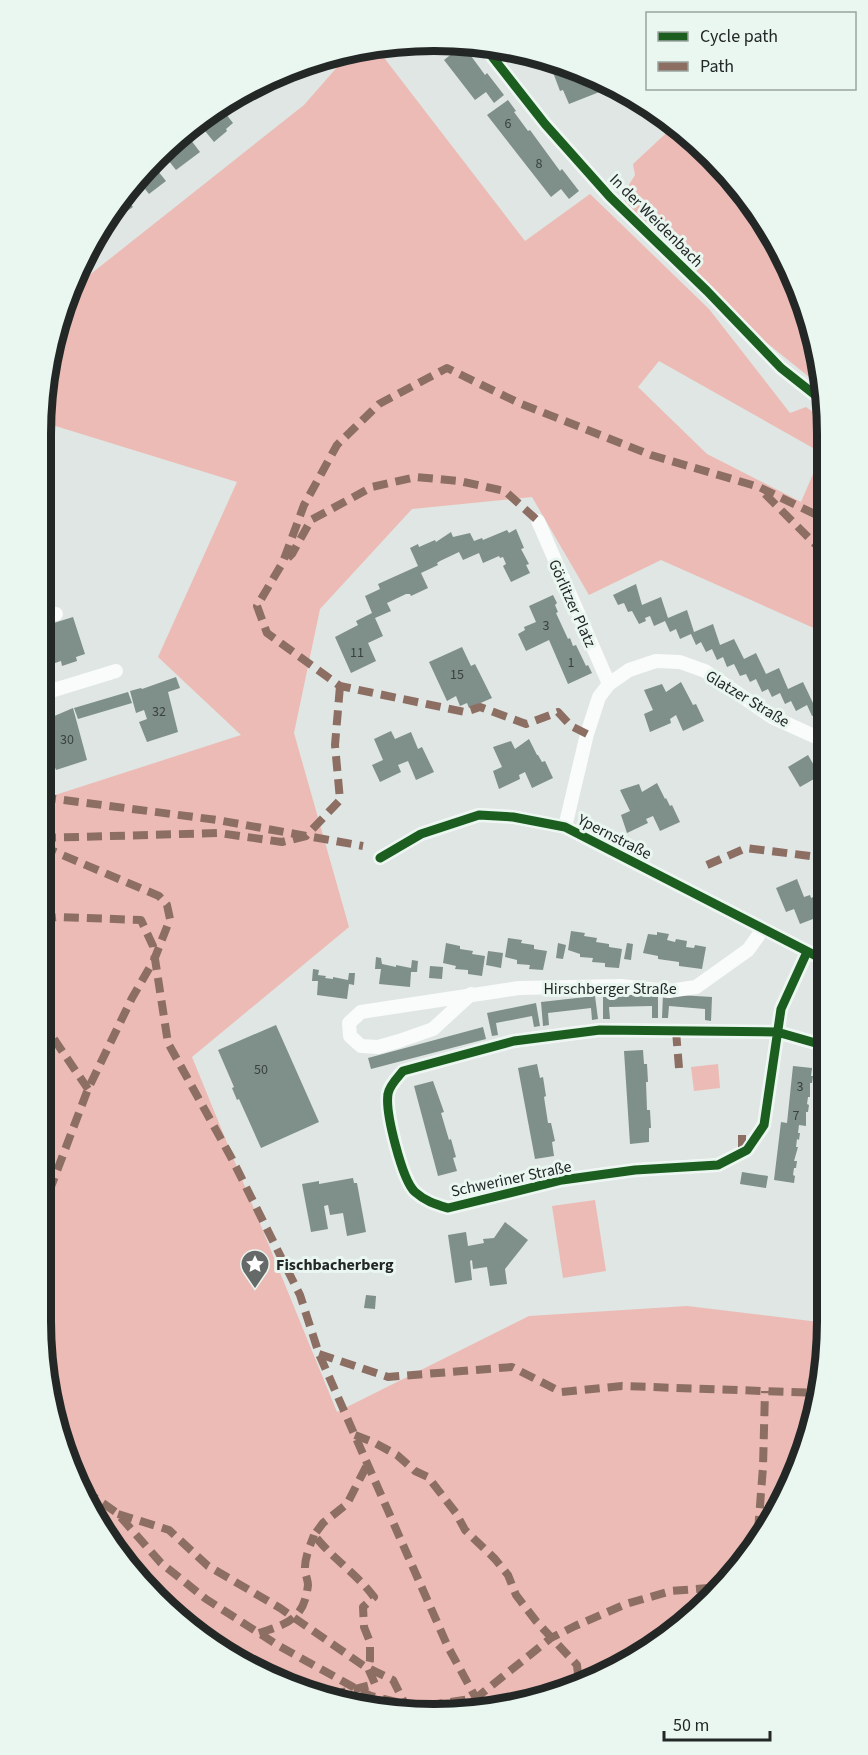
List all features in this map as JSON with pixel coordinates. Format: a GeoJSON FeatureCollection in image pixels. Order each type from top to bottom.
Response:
{"type":"FeatureCollection","features":[{"type":"Feature","properties":{"kind":"street","name":"In der Weidenbach"},"geometry":{"type":"LineString","coordinates":[[491,55],[545,124],[610,197],[707,291],[781,368],[815,395]]}},
{"type":"Feature","properties":{"kind":"street","name":"Görlitzer Platz"},"geometry":{"type":"LineString","coordinates":[[538,521],[609,684]]}},
{"type":"Feature","properties":{"kind":"street"},"geometry":{"type":"LineString","coordinates":[[51,615],[56,614]]}},
{"type":"Feature","properties":{"kind":"street","name":"Glatzer Straße"},"geometry":{"type":"LineString","coordinates":[[565,827],[587,735],[599,697],[609,684],[629,670],[656,662],[680,662],[705,671],[772,717],[817,737]]}},
{"type":"Feature","properties":{"kind":"street"},"geometry":{"type":"LineString","coordinates":[[51,691],[116,671]]}},
{"type":"Feature","properties":{"kind":"street","name":"Ypernstraße"},"geometry":{"type":"LineString","coordinates":[[380,858],[421,834],[479,815],[513,816],[565,827],[817,957]]}},
{"type":"Feature","properties":{"kind":"street","name":"Hirschberger Straße"},"geometry":{"type":"LineString","coordinates":[[471,994],[433,1029],[399,1041],[378,1047],[361,1046],[350,1036],[349,1023],[361,1012],[471,994],[519,988],[621,986],[669,991],[696,987],[748,950],[763,929]]}},
{"type":"Feature","properties":{"kind":"street","name":"Schweriner Straße"},"geometry":{"type":"LineString","coordinates":[[777,1032],[600,1030],[514,1041],[403,1071],[388,1092],[390,1122],[405,1174],[413,1191],[430,1203],[448,1208],[562,1180],[635,1170],[718,1165],[747,1150],[764,1125],[777,1032],[780,1009],[807,952]]}},
{"type":"Feature","properties":{"kind":"street"},"geometry":{"type":"LineString","coordinates":[[777,1032],[817,1043]]}},
{"type":"Feature","properties":{"kind":"shaded area"},"geometry":{"type":"Polygon","coordinates":[[[381,54],[525,241],[590,194],[709,309],[790,413],[806,407],[816,414],[817,450],[659,361],[638,387],[707,454],[801,502],[817,465],[817,629],[661,560],[589,595],[532,497],[412,509],[320,609],[294,733],[349,927],[192,1057],[337,1412],[529,1316],[687,1306],[817,1322],[810,1396],[788,1468],[766,1513],[722,1574],[687,1609],[667,1625],[603,1665],[557,1684],[484,1701],[409,1703],[359,1697],[335,1691],[265,1665],[242,1653],[201,1625],[181,1609],[146,1574],[102,1512],[71,1444],[54,1371],[51,1321],[51,796],[241,735],[158,657],[237,482],[51,425],[58,359],[71,311],[83,280],[304,105],[341,62],[381,54]]]}},
{"type":"Feature","properties":{"kind":"shaded area"},"geometry":{"type":"Polygon","coordinates":[[[668,131],[722,181],[752,221],[778,265],[797,311],[813,380],[767,343],[694,269],[625,204],[624,193],[635,175],[633,164],[668,131]]]}},
{"type":"Feature","properties":{"kind":"shaded area"},"geometry":{"type":"Polygon","coordinates":[[[718,1064],[720,1088],[694,1091],[691,1067],[718,1064]]]}},
{"type":"Feature","properties":{"kind":"shaded area"},"geometry":{"type":"Polygon","coordinates":[[[595,1200],[606,1271],[563,1278],[552,1206],[595,1200]]]}},
{"type":"Feature","properties":{"kind":"building"},"geometry":{"type":"Polygon","coordinates":[[[454,52],[469,53],[504,95],[494,103],[486,92],[475,100],[444,60],[454,52]]]}},
{"type":"Feature","properties":{"kind":"building"},"geometry":{"type":"Polygon","coordinates":[[[552,70],[604,90],[569,104],[563,90],[560,91],[552,70]]]}},
{"type":"Feature","properties":{"kind":"building"},"geometry":{"type":"Polygon","coordinates":[[[508,100],[528,131],[530,130],[560,171],[562,169],[579,191],[569,199],[561,189],[551,197],[487,115],[508,100]]]}},
{"type":"Feature","properties":{"kind":"building"},"geometry":{"type":"Polygon","coordinates":[[[225,113],[233,123],[214,142],[203,129],[225,113]]]}},
{"type":"Feature","properties":{"kind":"building"},"geometry":{"type":"Polygon","coordinates":[[[190,139],[200,152],[176,170],[167,159],[190,139]]]}},
{"type":"Feature","properties":{"kind":"building"},"geometry":{"type":"Polygon","coordinates":[[[157,170],[166,181],[149,194],[145,189],[143,191],[140,188],[157,170]]]}},
{"type":"Feature","properties":{"kind":"building"},"geometry":{"type":"Polygon","coordinates":[[[129,202],[133,207],[119,217],[129,202]]]}},
{"type":"Feature","properties":{"kind":"building"},"geometry":{"type":"Polygon","coordinates":[[[516,529],[524,548],[521,549],[529,564],[526,565],[530,573],[511,582],[503,566],[506,564],[503,557],[499,556],[483,563],[479,553],[463,560],[459,552],[440,561],[438,565],[421,573],[428,588],[411,596],[406,594],[387,603],[391,611],[375,618],[383,636],[368,643],[376,661],[351,673],[335,637],[358,625],[356,621],[372,613],[365,596],[380,589],[378,584],[418,566],[410,548],[435,540],[436,542],[451,532],[453,537],[470,533],[474,541],[482,538],[483,540],[507,530],[509,533],[516,529]]]}},
{"type":"Feature","properties":{"kind":"building"},"geometry":{"type":"Polygon","coordinates":[[[636,584],[642,605],[661,597],[668,618],[687,610],[694,632],[713,624],[720,645],[734,639],[744,659],[756,653],[766,674],[779,668],[788,689],[803,682],[813,703],[817,701],[817,714],[812,716],[807,705],[796,711],[791,701],[785,704],[780,693],[772,697],[768,689],[762,692],[756,679],[750,682],[746,674],[740,676],[734,664],[727,667],[723,657],[717,660],[712,649],[706,652],[701,642],[696,645],[691,634],[680,639],[676,629],[670,632],[665,621],[654,626],[650,616],[639,624],[632,611],[628,612],[624,603],[618,605],[613,595],[636,584]]]}},
{"type":"Feature","properties":{"kind":"building"},"geometry":{"type":"Polygon","coordinates":[[[553,595],[557,603],[555,605],[558,612],[556,613],[568,639],[570,638],[573,646],[576,645],[592,673],[568,684],[549,640],[526,651],[518,634],[525,630],[524,627],[536,622],[529,606],[553,595]]]}},
{"type":"Feature","properties":{"kind":"building"},"geometry":{"type":"Polygon","coordinates":[[[73,617],[85,654],[76,657],[77,661],[62,666],[61,661],[51,664],[51,624],[73,617]]]}},
{"type":"Feature","properties":{"kind":"building"},"geometry":{"type":"Polygon","coordinates":[[[462,647],[471,666],[475,664],[492,698],[469,708],[467,703],[460,706],[456,696],[447,701],[429,662],[462,647]]]}},
{"type":"Feature","properties":{"kind":"building"},"geometry":{"type":"Polygon","coordinates":[[[176,677],[180,688],[168,692],[178,732],[147,742],[139,722],[147,719],[144,710],[136,713],[130,691],[176,677]]]}},
{"type":"Feature","properties":{"kind":"building"},"geometry":{"type":"Polygon","coordinates":[[[681,682],[704,721],[683,731],[676,715],[670,719],[671,723],[650,732],[644,714],[653,710],[644,690],[662,684],[666,692],[681,682]]]}},
{"type":"Feature","properties":{"kind":"building"},"geometry":{"type":"Polygon","coordinates":[[[128,692],[132,703],[78,719],[74,708],[128,692]]]}},
{"type":"Feature","properties":{"kind":"building"},"geometry":{"type":"Polygon","coordinates":[[[73,708],[87,760],[56,770],[51,758],[51,749],[54,748],[51,738],[51,715],[52,717],[73,708]]]}},
{"type":"Feature","properties":{"kind":"building"},"geometry":{"type":"Polygon","coordinates":[[[391,731],[395,739],[411,732],[418,749],[422,747],[434,772],[416,780],[408,761],[398,765],[401,772],[380,782],[372,765],[383,760],[374,739],[391,731]]]}},
{"type":"Feature","properties":{"kind":"building"},"geometry":{"type":"Polygon","coordinates":[[[529,739],[542,762],[545,761],[553,778],[532,788],[525,772],[519,775],[520,779],[499,789],[493,771],[502,767],[493,747],[511,741],[515,749],[529,739]]]}},
{"type":"Feature","properties":{"kind":"building"},"geometry":{"type":"Polygon","coordinates":[[[808,755],[815,767],[817,766],[817,784],[814,779],[800,787],[788,767],[808,755]]]}},
{"type":"Feature","properties":{"kind":"building"},"geometry":{"type":"Polygon","coordinates":[[[657,783],[680,822],[660,831],[653,816],[646,819],[648,823],[627,833],[621,815],[630,811],[620,790],[639,784],[642,792],[657,783]]]}},
{"type":"Feature","properties":{"kind":"building"},"geometry":{"type":"Polygon","coordinates":[[[797,879],[804,897],[810,895],[811,898],[817,895],[817,917],[800,924],[794,909],[786,912],[776,888],[797,879]]]}},
{"type":"Feature","properties":{"kind":"building"},"geometry":{"type":"Polygon","coordinates":[[[571,931],[585,933],[584,936],[597,938],[596,942],[622,949],[619,968],[605,967],[605,963],[592,962],[593,958],[580,957],[580,954],[568,950],[571,931]]]}},
{"type":"Feature","properties":{"kind":"building"},"geometry":{"type":"Polygon","coordinates":[[[657,932],[669,934],[667,940],[687,941],[686,947],[694,948],[695,945],[706,947],[702,969],[679,966],[679,962],[658,959],[658,956],[643,953],[648,934],[657,935],[657,932]]]}},
{"type":"Feature","properties":{"kind":"building"},"geometry":{"type":"Polygon","coordinates":[[[508,938],[522,940],[521,943],[534,945],[534,949],[547,951],[543,970],[529,969],[530,965],[517,964],[517,960],[505,957],[508,938]]]}},
{"type":"Feature","properties":{"kind":"building"},"geometry":{"type":"Polygon","coordinates":[[[446,943],[473,951],[472,954],[485,956],[482,976],[468,974],[468,970],[455,969],[456,966],[443,963],[446,943]]]}},
{"type":"Feature","properties":{"kind":"building"},"geometry":{"type":"Polygon","coordinates":[[[558,943],[566,945],[563,959],[556,958],[558,943]]]}},
{"type":"Feature","properties":{"kind":"building"},"geometry":{"type":"Polygon","coordinates":[[[627,943],[633,944],[631,960],[624,959],[627,943]]]}},
{"type":"Feature","properties":{"kind":"building"},"geometry":{"type":"Polygon","coordinates":[[[488,951],[503,953],[501,968],[486,965],[488,951]]]}},
{"type":"Feature","properties":{"kind":"building"},"geometry":{"type":"Polygon","coordinates":[[[376,957],[381,958],[382,964],[396,967],[396,965],[411,968],[412,960],[418,961],[417,972],[411,972],[410,987],[379,984],[381,969],[375,969],[376,957]]]}},
{"type":"Feature","properties":{"kind":"building"},"geometry":{"type":"Polygon","coordinates":[[[430,966],[443,967],[442,979],[429,978],[430,966]]]}},
{"type":"Feature","properties":{"kind":"building"},"geometry":{"type":"Polygon","coordinates":[[[313,969],[319,970],[318,975],[333,979],[333,977],[348,980],[349,973],[355,973],[354,985],[349,984],[347,999],[317,995],[318,981],[312,981],[313,969]]]}},
{"type":"Feature","properties":{"kind":"building"},"geometry":{"type":"Polygon","coordinates":[[[658,994],[658,1018],[652,1018],[652,1006],[609,1007],[610,1019],[603,1019],[603,996],[658,994]]]}},
{"type":"Feature","properties":{"kind":"building"},"geometry":{"type":"Polygon","coordinates":[[[663,994],[712,997],[711,1021],[705,1020],[705,1009],[669,1006],[668,1018],[662,1018],[663,994]]]}},
{"type":"Feature","properties":{"kind":"building"},"geometry":{"type":"Polygon","coordinates":[[[595,996],[598,1019],[592,1020],[591,1008],[548,1013],[549,1025],[543,1026],[541,1002],[595,996]]]}},
{"type":"Feature","properties":{"kind":"building"},"geometry":{"type":"Polygon","coordinates":[[[536,1003],[540,1026],[534,1027],[532,1016],[496,1023],[498,1035],[492,1036],[487,1013],[536,1003]]]}},
{"type":"Feature","properties":{"kind":"building"},"geometry":{"type":"Polygon","coordinates":[[[276,1025],[319,1122],[261,1148],[239,1099],[237,1100],[232,1088],[234,1087],[218,1050],[276,1025]]]}},
{"type":"Feature","properties":{"kind":"building"},"geometry":{"type":"Polygon","coordinates":[[[483,1027],[486,1039],[371,1069],[368,1058],[483,1027]]]}},
{"type":"Feature","properties":{"kind":"building"},"geometry":{"type":"Polygon","coordinates":[[[643,1050],[644,1064],[647,1064],[647,1110],[650,1110],[651,1128],[649,1128],[649,1142],[630,1144],[624,1051],[643,1050]]]}},
{"type":"Feature","properties":{"kind":"building"},"geometry":{"type":"Polygon","coordinates":[[[537,1064],[540,1078],[543,1077],[548,1123],[551,1123],[555,1141],[552,1142],[554,1156],[535,1159],[518,1068],[537,1064]]]}},
{"type":"Feature","properties":{"kind":"building"},"geometry":{"type":"Polygon","coordinates":[[[793,1066],[812,1068],[811,1076],[813,1076],[807,1104],[809,1105],[808,1112],[806,1112],[806,1126],[799,1125],[798,1133],[800,1133],[794,1161],[797,1161],[793,1175],[795,1176],[794,1183],[774,1180],[781,1122],[787,1123],[793,1066]]]}},
{"type":"Feature","properties":{"kind":"building"},"geometry":{"type":"Polygon","coordinates":[[[433,1081],[456,1157],[453,1158],[457,1171],[438,1176],[414,1086],[433,1081]]]}},
{"type":"Feature","properties":{"kind":"building"},"geometry":{"type":"Polygon","coordinates":[[[742,1172],[768,1176],[766,1188],[740,1184],[742,1172]]]}},
{"type":"Feature","properties":{"kind":"building"},"geometry":{"type":"Polygon","coordinates":[[[353,1178],[354,1183],[357,1183],[366,1232],[347,1236],[343,1213],[330,1215],[328,1205],[324,1206],[328,1229],[311,1232],[302,1184],[319,1181],[319,1184],[353,1178]]]}},
{"type":"Feature","properties":{"kind":"building"},"geometry":{"type":"Polygon","coordinates":[[[505,1222],[528,1240],[505,1269],[507,1284],[490,1286],[487,1267],[473,1269],[472,1260],[470,1261],[472,1280],[455,1283],[448,1235],[466,1232],[468,1246],[484,1243],[483,1239],[494,1238],[505,1222]]]}},
{"type":"Feature","properties":{"kind":"building"},"geometry":{"type":"Polygon","coordinates":[[[366,1295],[376,1296],[375,1309],[364,1308],[366,1295]]]}},
{"type":"Feature","properties":{"kind":"marked path"},"geometry":{"type":"LineString","coordinates":[[587,734],[571,726],[558,712],[526,724],[480,707],[465,712],[340,686],[267,633],[257,606],[283,562],[304,505],[337,445],[379,404],[447,368],[519,403],[651,455],[759,487],[817,515]]}},
{"type":"Feature","properties":{"kind":"marked path"},"geometry":{"type":"LineString","coordinates":[[288,558],[311,520],[372,487],[416,477],[459,481],[505,491],[538,521]]}},
{"type":"Feature","properties":{"kind":"marked path"},"geometry":{"type":"LineString","coordinates":[[765,494],[817,546]]}},
{"type":"Feature","properties":{"kind":"marked path"},"geometry":{"type":"LineString","coordinates":[[51,838],[219,833],[282,842],[306,836],[340,800],[335,745],[340,686]]}},
{"type":"Feature","properties":{"kind":"marked path"},"geometry":{"type":"LineString","coordinates":[[51,798],[217,820],[363,846]]}},
{"type":"Feature","properties":{"kind":"marked path"},"geometry":{"type":"LineString","coordinates":[[707,865],[746,848],[817,857]]}},
{"type":"Feature","properties":{"kind":"marked path"},"geometry":{"type":"LineString","coordinates":[[51,850],[159,896],[167,905],[170,919],[154,960],[132,998],[88,1089],[51,1187]]}},
{"type":"Feature","properties":{"kind":"marked path"},"geometry":{"type":"LineString","coordinates":[[51,918],[141,920],[153,946],[168,1043],[232,1159],[300,1295],[319,1354],[448,1647],[478,1701]]}},
{"type":"Feature","properties":{"kind":"marked path"},"geometry":{"type":"LineString","coordinates":[[676,1031],[679,1068]]}},
{"type":"Feature","properties":{"kind":"marked path"},"geometry":{"type":"LineString","coordinates":[[51,1035],[88,1089]]}},
{"type":"Feature","properties":{"kind":"marked path"},"geometry":{"type":"LineString","coordinates":[[742,1135],[742,1152]]}},
{"type":"Feature","properties":{"kind":"marked path"},"geometry":{"type":"LineString","coordinates":[[319,1354],[388,1377],[512,1367],[561,1392],[622,1386],[811,1393]]}},
{"type":"Feature","properties":{"kind":"marked path"},"geometry":{"type":"LineString","coordinates":[[759,1524],[765,1391]]}},
{"type":"Feature","properties":{"kind":"marked path"},"geometry":{"type":"LineString","coordinates":[[355,1435],[397,1455],[415,1471],[428,1477],[456,1513],[465,1530],[508,1575],[516,1595],[536,1621],[577,1665],[578,1676]]}},
{"type":"Feature","properties":{"kind":"marked path"},"geometry":{"type":"LineString","coordinates":[[342,1693],[375,1684],[368,1668],[370,1642],[364,1627],[363,1607],[374,1597],[314,1535],[323,1523],[347,1504],[368,1463]]}},
{"type":"Feature","properties":{"kind":"marked path"},"geometry":{"type":"LineString","coordinates":[[94,1497],[117,1513],[161,1563],[206,1599],[279,1646],[357,1689],[371,1696],[396,1702]]}},
{"type":"Feature","properties":{"kind":"marked path"},"geometry":{"type":"LineString","coordinates":[[118,1514],[169,1530],[208,1566],[280,1608],[364,1666],[393,1680],[404,1703]]}},
{"type":"Feature","properties":{"kind":"marked path"},"geometry":{"type":"LineString","coordinates":[[259,1633],[286,1623],[303,1606],[308,1585],[305,1562],[314,1535]]}},
{"type":"Feature","properties":{"kind":"marked path"},"geometry":{"type":"LineString","coordinates":[[440,1704],[476,1698],[551,1638],[626,1604],[671,1591],[709,1588]]}},
{"type":"Feature","properties":{"kind":"cycle path"},"geometry":{"type":"LineString","coordinates":[[491,55],[545,124],[610,197],[707,291],[781,368],[815,395]]}},
{"type":"Feature","properties":{"kind":"cycle path"},"geometry":{"type":"LineString","coordinates":[[380,858],[421,834],[479,815],[513,817],[565,827],[817,956]]}},
{"type":"Feature","properties":{"kind":"cycle path"},"geometry":{"type":"LineString","coordinates":[[778,1032],[781,1009],[807,952]]}},
{"type":"Feature","properties":{"kind":"cycle path"},"geometry":{"type":"LineString","coordinates":[[600,1030],[778,1032],[764,1125],[747,1150],[718,1165],[635,1170],[562,1180],[448,1208],[434,1204],[415,1192],[405,1174],[392,1130],[388,1103],[389,1091],[403,1071],[514,1041],[600,1030]]}},
{"type":"Feature","properties":{"kind":"cycle path"},"geometry":{"type":"LineString","coordinates":[[778,1032],[817,1043]]}},
{"type":"Feature","properties":{"kind":"place","name":"Fischbacherberg"},"geometry":{"type":"Point","coordinates":[255,1290]}}]}
